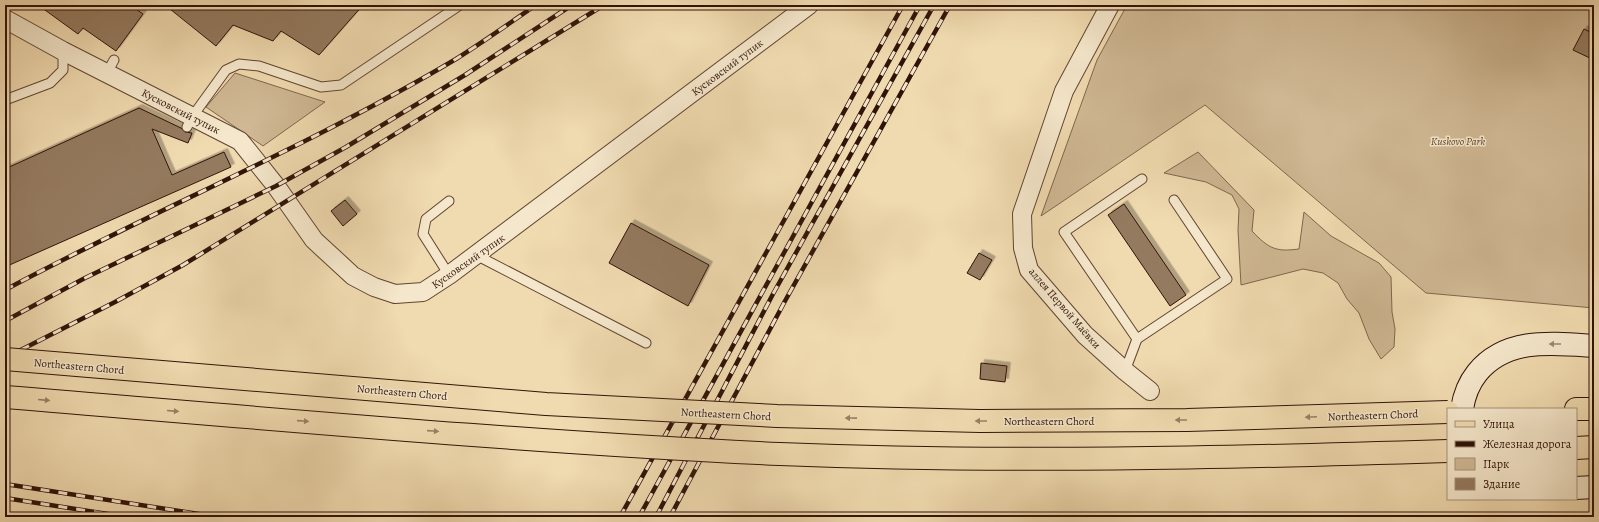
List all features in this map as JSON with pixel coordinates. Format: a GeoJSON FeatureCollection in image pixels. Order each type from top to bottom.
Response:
{"type":"FeatureCollection","features":[{"type":"Feature","properties":{"kind":"main road"},"geometry":{"type":"LineString","coordinates":[[1462,408],[1467,389],[1474,377],[1494,356],[1506,350],[1534,344],[1594,346]]}},
{"type":"Feature","properties":{"kind":"main road","name":"Northeastern Chord"},"geometry":{"type":"LineString","coordinates":[[5,360],[546,404],[778,416],[980,421],[1179,420],[1447,412]]}},
{"type":"Feature","properties":{"kind":"main road"},"geometry":{"type":"LineString","coordinates":[[5,397],[544,440],[781,454],[968,458],[1202,459],[1447,451]]}},
{"type":"Feature","properties":{"kind":"main road"},"geometry":{"type":"LineString","coordinates":[[1577,409],[1594,409]]}},
{"type":"Feature","properties":{"kind":"main road"},"geometry":{"type":"LineString","coordinates":[[1577,448],[1594,448]]}},
{"type":"Feature","properties":{"kind":"main road"},"geometry":{"type":"LineString","coordinates":[[1577,488],[1594,487]]}},
{"type":"Feature","properties":{"kind":"street","name":"Кусковский тупик"},"geometry":{"type":"LineString","coordinates":[[5,19],[63,51],[110,66],[189,122],[240,141],[276,186],[314,240],[353,276],[374,288],[395,294],[423,292],[449,276],[809,5]]}},
{"type":"Feature","properties":{"kind":"street","name":"аллея Первой Маёвки"},"geometry":{"type":"LineString","coordinates":[[1110,5],[1064,91],[1022,214],[1023,248],[1029,270],[1086,335],[1125,372],[1150,391]]}},
{"type":"Feature","properties":{"kind":"lane"},"geometry":{"type":"LineString","coordinates":[[189,122],[226,70],[239,64],[259,66],[321,87],[341,85],[460,5]]}},
{"type":"Feature","properties":{"kind":"lane"},"geometry":{"type":"LineString","coordinates":[[5,100],[50,83],[63,70],[63,51]]}},
{"type":"Feature","properties":{"kind":"lane"},"geometry":{"type":"LineString","coordinates":[[1137,340],[1064,232],[1142,179]]}},
{"type":"Feature","properties":{"kind":"lane"},"geometry":{"type":"LineString","coordinates":[[1125,372],[1137,340],[1227,279],[1174,200]]}},
{"type":"Feature","properties":{"kind":"lane"},"geometry":{"type":"LineString","coordinates":[[449,201],[426,219],[423,234],[449,276]]}},
{"type":"Feature","properties":{"kind":"lane"},"geometry":{"type":"LineString","coordinates":[[476,255],[646,343]]}},
{"type":"Feature","properties":{"kind":"green space","name":"Kuskovo Park"},"geometry":{"type":"Polygon","coordinates":[[[1127,5],[1594,5],[1594,308],[1426,293],[1205,105],[1041,216],[1097,60],[1127,5]]]}},
{"type":"Feature","properties":{"kind":"green space"},"geometry":{"type":"Polygon","coordinates":[[[235,73],[325,102],[263,146],[206,107],[235,73]]]}},
{"type":"Feature","properties":{"kind":"green space"},"geometry":{"type":"Polygon","coordinates":[[[1198,152],[1254,210],[1252,231],[1263,242],[1273,248],[1284,250],[1299,249],[1304,212],[1331,236],[1379,263],[1391,277],[1392,312],[1395,329],[1394,347],[1381,359],[1369,339],[1359,313],[1347,299],[1338,283],[1323,273],[1303,269],[1241,285],[1238,230],[1239,209],[1232,195],[1206,182],[1164,173],[1198,152]]]}},
{"type":"Feature","properties":{"kind":"building"},"geometry":{"type":"Polygon","coordinates":[[[38,5],[130,5],[143,14],[116,51],[83,28],[78,34],[38,5]]]}},
{"type":"Feature","properties":{"kind":"building"},"geometry":{"type":"Polygon","coordinates":[[[165,5],[363,5],[319,55],[281,31],[273,41],[233,25],[216,46],[165,5]]]}},
{"type":"Feature","properties":{"kind":"building"},"geometry":{"type":"Polygon","coordinates":[[[1584,29],[1594,34],[1594,60],[1573,50],[1584,29]]]}},
{"type":"Feature","properties":{"kind":"building"},"geometry":{"type":"Polygon","coordinates":[[[139,108],[181,128],[185,132],[192,133],[188,143],[152,129],[172,175],[224,152],[231,167],[5,267],[5,169],[139,108]]]}},
{"type":"Feature","properties":{"kind":"building"},"geometry":{"type":"Polygon","coordinates":[[[345,200],[357,214],[343,226],[331,211],[345,200]]]}},
{"type":"Feature","properties":{"kind":"building"},"geometry":{"type":"Polygon","coordinates":[[[1124,204],[1186,295],[1170,306],[1108,215],[1124,204]]]}},
{"type":"Feature","properties":{"kind":"building"},"geometry":{"type":"Polygon","coordinates":[[[631,223],[709,265],[688,306],[609,263],[631,223]]]}},
{"type":"Feature","properties":{"kind":"building"},"geometry":{"type":"Polygon","coordinates":[[[979,253],[992,260],[980,280],[967,273],[979,253]]]}},
{"type":"Feature","properties":{"kind":"building"},"geometry":{"type":"Polygon","coordinates":[[[981,363],[1007,366],[1005,382],[980,379],[981,363]]]}},
{"type":"Feature","properties":{"kind":"railway"},"geometry":{"type":"LineString","coordinates":[[5,290],[118,232],[345,121],[401,91],[456,59],[536,5]]}},
{"type":"Feature","properties":{"kind":"railway"},"geometry":{"type":"LineString","coordinates":[[5,321],[85,278],[276,186],[346,147],[465,75],[572,5]]}},
{"type":"Feature","properties":{"kind":"railway"},"geometry":{"type":"LineString","coordinates":[[5,358],[115,302],[183,265],[604,5]]}},
{"type":"Feature","properties":{"kind":"railway"},"geometry":{"type":"LineString","coordinates":[[620,517],[903,5]]}},
{"type":"Feature","properties":{"kind":"railway"},"geometry":{"type":"LineString","coordinates":[[639,517],[920,5]]}},
{"type":"Feature","properties":{"kind":"railway"},"geometry":{"type":"LineString","coordinates":[[656,517],[773,294],[934,5]]}},
{"type":"Feature","properties":{"kind":"railway"},"geometry":{"type":"LineString","coordinates":[[670,517],[785,301],[950,5]]}},
{"type":"Feature","properties":{"kind":"railway"},"geometry":{"type":"LineString","coordinates":[[5,484],[218,517]]}},
{"type":"Feature","properties":{"kind":"railway"},"geometry":{"type":"LineString","coordinates":[[5,498],[127,517]]}}]}
